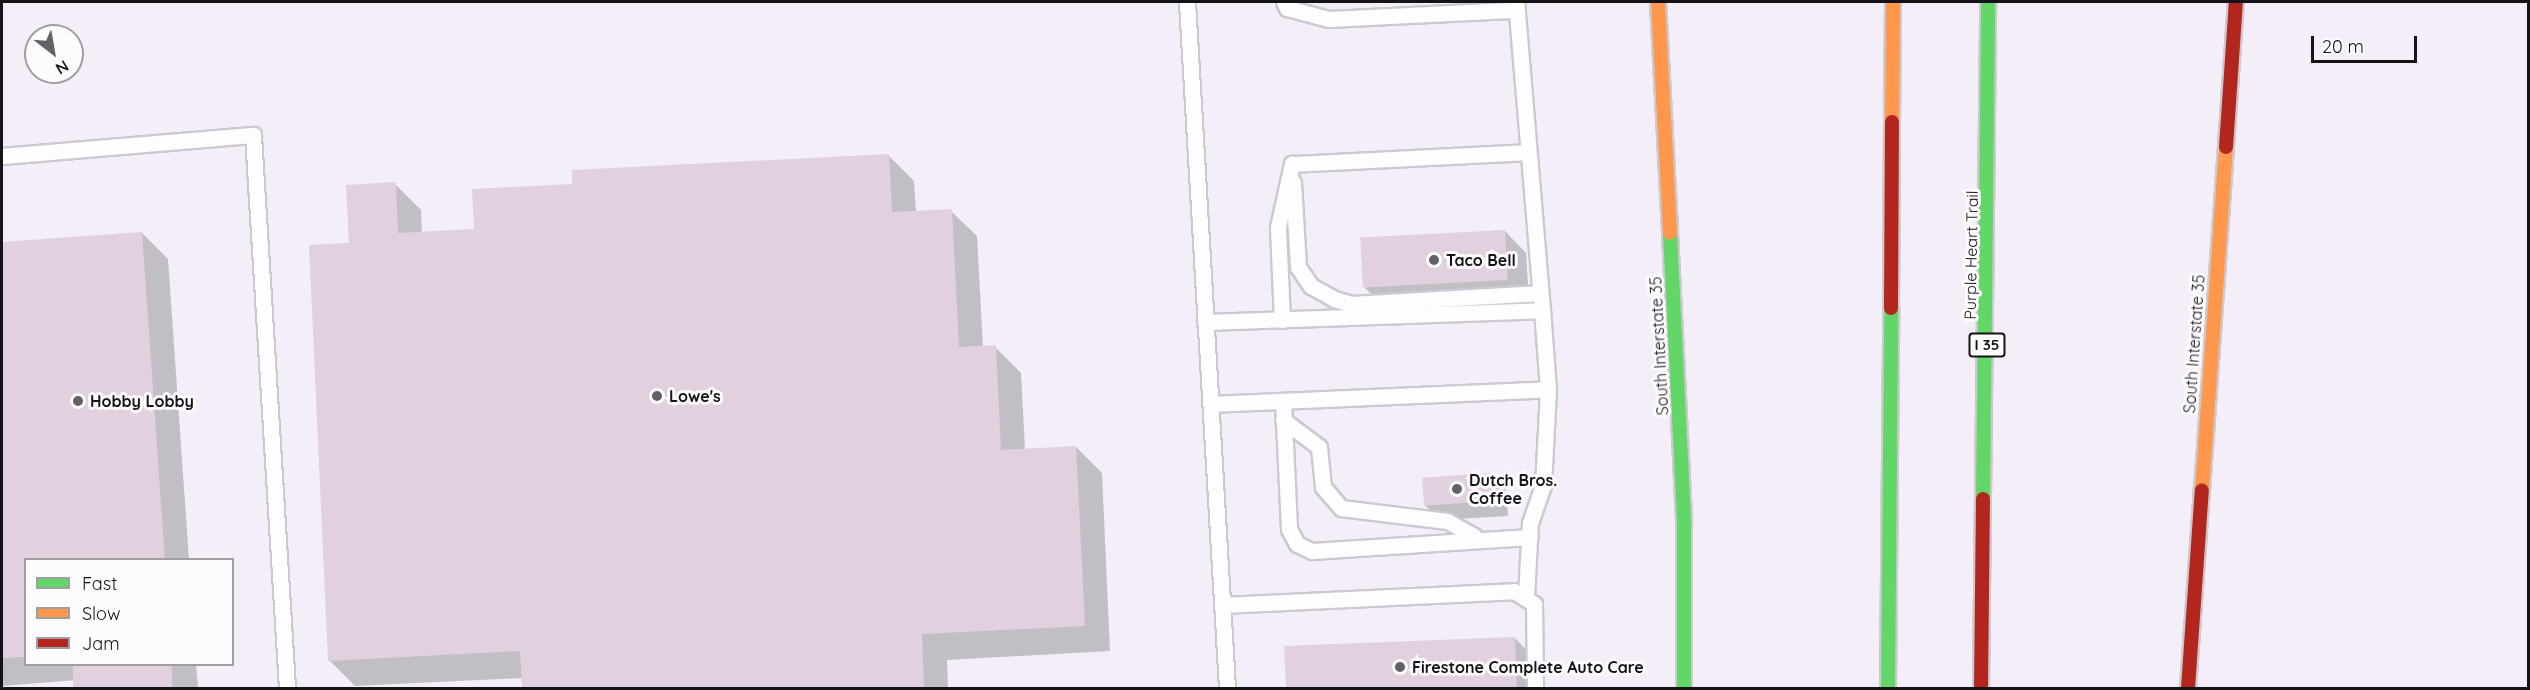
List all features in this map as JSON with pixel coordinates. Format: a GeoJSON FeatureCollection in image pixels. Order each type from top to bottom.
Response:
{"type":"FeatureCollection","features":[{"type":"Feature","properties":{"kind":"main road","name":"South Interstate 35"},"geometry":{"type":"LineString","coordinates":[[1658,2],[1684,524],[1684,688]]}},
{"type":"Feature","properties":{"kind":"main road"},"geometry":{"type":"LineString","coordinates":[[1888,688],[1893,2]]}},
{"type":"Feature","properties":{"kind":"main road","name":"Purple Heart Trail"},"geometry":{"type":"LineString","coordinates":[[1981,688],[1988,2]]}},
{"type":"Feature","properties":{"kind":"main road","name":"South Interstate 35"},"geometry":{"type":"LineString","coordinates":[[2188,688],[2236,2]]}},
{"type":"Feature","properties":{"kind":"lane"},"geometry":{"type":"LineString","coordinates":[[1187,2],[1227,688]]}},
{"type":"Feature","properties":{"kind":"lane"},"geometry":{"type":"LineString","coordinates":[[1284,2],[1287,8],[1329,19],[1516,6],[1548,389],[1543,486],[1530,537],[1526,596]]}},
{"type":"Feature","properties":{"kind":"lane"},"geometry":{"type":"LineString","coordinates":[[2,156],[253,135],[287,688]]}},
{"type":"Feature","properties":{"kind":"lane"},"geometry":{"type":"LineString","coordinates":[[1292,164],[1528,152]]}},
{"type":"Feature","properties":{"kind":"lane"},"geometry":{"type":"LineString","coordinates":[[1282,320],[1278,227],[1292,164]]}},
{"type":"Feature","properties":{"kind":"lane"},"geometry":{"type":"LineString","coordinates":[[1292,164],[1298,267],[1311,286],[1334,299],[1351,304],[1541,293]]}},
{"type":"Feature","properties":{"kind":"lane"},"geometry":{"type":"LineString","coordinates":[[1205,322],[1542,310]]}},
{"type":"Feature","properties":{"kind":"lane"},"geometry":{"type":"LineString","coordinates":[[1211,404],[1548,389]]}},
{"type":"Feature","properties":{"kind":"lane"},"geometry":{"type":"LineString","coordinates":[[1283,401],[1288,529],[1297,544],[1312,551],[1474,536],[1530,537]]}},
{"type":"Feature","properties":{"kind":"lane"},"geometry":{"type":"LineString","coordinates":[[1283,420],[1309,435],[1319,447],[1323,487],[1341,508],[1447,521],[1474,536]]}},
{"type":"Feature","properties":{"kind":"lane"},"geometry":{"type":"LineString","coordinates":[[1222,605],[1490,591],[1526,596],[1534,604],[1535,688]]}},
{"type":"Feature","properties":{"kind":"building","name":"Lowe's"},"geometry":{"type":"Polygon","coordinates":[[[889,154],[892,212],[952,209],[959,347],[996,345],[1001,450],[1076,446],[1085,626],[922,634],[924,688],[522,688],[520,651],[328,661],[309,245],[349,243],[346,185],[396,182],[398,233],[474,229],[472,189],[572,184],[572,170],[889,154]]]}},
{"type":"Feature","properties":{"kind":"building","name":"Taco Bell"},"geometry":{"type":"Polygon","coordinates":[[[1505,230],[1508,280],[1363,288],[1360,238],[1505,230]]]}},
{"type":"Feature","properties":{"kind":"building","name":"Hobby Lobby"},"geometry":{"type":"Polygon","coordinates":[[[142,232],[165,558],[24,558],[24,657],[2,658],[2,242],[142,232]]]}},
{"type":"Feature","properties":{"kind":"building","name":"Dutch Bros. Coffee"},"geometry":{"type":"Polygon","coordinates":[[[1491,473],[1493,501],[1424,506],[1422,478],[1491,473]]]}},
{"type":"Feature","properties":{"kind":"building","name":"Firestone Complete Auto Care"},"geometry":{"type":"Polygon","coordinates":[[[1515,637],[1517,688],[1286,688],[1284,646],[1515,637]]]}},
{"type":"Feature","properties":{"kind":"building"},"geometry":{"type":"Polygon","coordinates":[[[73,666],[172,666],[172,688],[73,688],[73,666]]]}},
{"type":"Feature","properties":{"kind":"traffic: fast"},"geometry":{"type":"LineString","coordinates":[[1983,499],[1988,2]]}},
{"type":"Feature","properties":{"kind":"traffic: fast"},"geometry":{"type":"LineString","coordinates":[[1670,233],[1684,523],[1684,688]]}},
{"type":"Feature","properties":{"kind":"traffic: fast"},"geometry":{"type":"LineString","coordinates":[[1888,688],[1891,308]]}},
{"type":"Feature","properties":{"kind":"traffic: slow"},"geometry":{"type":"LineString","coordinates":[[1658,2],[1670,233]]}},
{"type":"Feature","properties":{"kind":"traffic: slow"},"geometry":{"type":"LineString","coordinates":[[1892,122],[1893,2]]}},
{"type":"Feature","properties":{"kind":"traffic: slow"},"geometry":{"type":"LineString","coordinates":[[2202,490],[2226,147]]}},
{"type":"Feature","properties":{"kind":"traffic: jam"},"geometry":{"type":"LineString","coordinates":[[2226,147],[2236,2]]}},
{"type":"Feature","properties":{"kind":"traffic: jam"},"geometry":{"type":"LineString","coordinates":[[1891,308],[1892,122]]}},
{"type":"Feature","properties":{"kind":"traffic: jam"},"geometry":{"type":"LineString","coordinates":[[2188,688],[2202,490]]}},
{"type":"Feature","properties":{"kind":"traffic: jam"},"geometry":{"type":"LineString","coordinates":[[1981,688],[1983,499]]}},
{"type":"Feature","properties":{"kind":"place","name":"Taco Bell"},"geometry":{"type":"Point","coordinates":[1434,260]}},
{"type":"Feature","properties":{"kind":"place","name":"Lowe's"},"geometry":{"type":"Point","coordinates":[657,396]}},
{"type":"Feature","properties":{"kind":"place","name":"Hobby Lobby"},"geometry":{"type":"Point","coordinates":[78,401]}},
{"type":"Feature","properties":{"kind":"place","name":"Dutch Bros. Coffee"},"geometry":{"type":"Point","coordinates":[1457,489]}},
{"type":"Feature","properties":{"kind":"place","name":"Firestone Complete Auto Care"},"geometry":{"type":"Point","coordinates":[1400,667]}}]}
